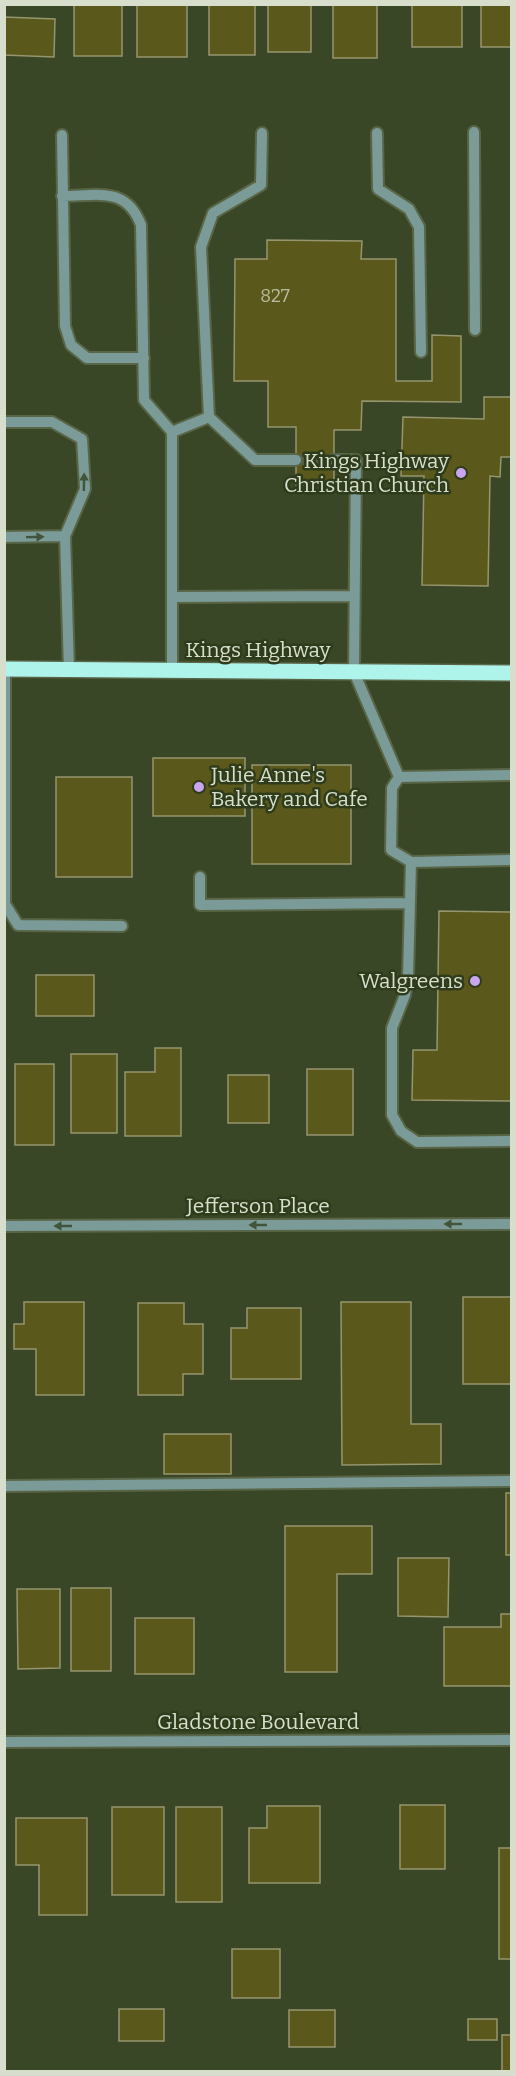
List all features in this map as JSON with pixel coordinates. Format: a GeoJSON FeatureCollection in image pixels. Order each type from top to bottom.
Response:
{"type":"FeatureCollection","features":[{"type":"Feature","properties":{"kind":"main road","name":"Kings Highway"},"geometry":{"type":"LineString","coordinates":[[5,669],[512,673]]}},
{"type":"Feature","properties":{"kind":"street"},"geometry":{"type":"LineString","coordinates":[[474,132],[475,330]]}},
{"type":"Feature","properties":{"kind":"street"},"geometry":{"type":"LineString","coordinates":[[262,133],[261,185],[213,213],[201,247],[209,417],[255,460],[296,460]]}},
{"type":"Feature","properties":{"kind":"street"},"geometry":{"type":"LineString","coordinates":[[377,133],[378,189],[409,209],[419,227],[421,352]]}},
{"type":"Feature","properties":{"kind":"street"},"geometry":{"type":"LineString","coordinates":[[62,135],[64,326],[71,345],[87,358],[144,358]]}},
{"type":"Feature","properties":{"kind":"street"},"geometry":{"type":"LineString","coordinates":[[62,196],[121,197],[135,208],[141,225],[144,400],[172,432],[172,671]]}},
{"type":"Feature","properties":{"kind":"street"},"geometry":{"type":"LineString","coordinates":[[172,432],[209,417]]}},
{"type":"Feature","properties":{"kind":"street"},"geometry":{"type":"LineString","coordinates":[[4,422],[52,422],[82,439],[85,489],[65,536],[69,670]]}},
{"type":"Feature","properties":{"kind":"street"},"geometry":{"type":"LineString","coordinates":[[334,460],[356,460],[354,672],[399,777]]}},
{"type":"Feature","properties":{"kind":"street"},"geometry":{"type":"LineString","coordinates":[[4,537],[65,536]]}},
{"type":"Feature","properties":{"kind":"street"},"geometry":{"type":"LineString","coordinates":[[172,597],[354,596]]}},
{"type":"Feature","properties":{"kind":"street"},"geometry":{"type":"LineString","coordinates":[[5,669],[5,904],[10,916],[18,925],[122,926]]}},
{"type":"Feature","properties":{"kind":"street"},"geometry":{"type":"LineString","coordinates":[[399,777],[512,775]]}},
{"type":"Feature","properties":{"kind":"street"},"geometry":{"type":"LineString","coordinates":[[399,777],[392,788],[391,850],[411,862],[512,860]]}},
{"type":"Feature","properties":{"kind":"street"},"geometry":{"type":"LineString","coordinates":[[411,862],[408,976],[405,995],[392,1028],[392,1115],[401,1131],[417,1142],[512,1141]]}},
{"type":"Feature","properties":{"kind":"street"},"geometry":{"type":"LineString","coordinates":[[200,877],[200,905],[410,903]]}},
{"type":"Feature","properties":{"kind":"street","name":"Jefferson Place"},"geometry":{"type":"LineString","coordinates":[[4,1226],[512,1224]]}},
{"type":"Feature","properties":{"kind":"street"},"geometry":{"type":"LineString","coordinates":[[4,1486],[512,1481]]}},
{"type":"Feature","properties":{"kind":"street","name":"Gladstone Boulevard"},"geometry":{"type":"LineString","coordinates":[[4,1742],[512,1740]]}},
{"type":"Feature","properties":{"kind":"building"},"geometry":{"type":"Polygon","coordinates":[[[74,4],[122,4],[122,56],[74,56],[74,4]]]}},
{"type":"Feature","properties":{"kind":"building"},"geometry":{"type":"Polygon","coordinates":[[[137,4],[187,4],[187,57],[137,57],[137,4]]]}},
{"type":"Feature","properties":{"kind":"building"},"geometry":{"type":"Polygon","coordinates":[[[209,4],[255,4],[255,55],[209,55],[209,4]]]}},
{"type":"Feature","properties":{"kind":"building"},"geometry":{"type":"Polygon","coordinates":[[[268,4],[311,4],[311,52],[268,52],[268,4]]]}},
{"type":"Feature","properties":{"kind":"building"},"geometry":{"type":"Polygon","coordinates":[[[333,4],[377,4],[377,58],[333,58],[333,4]]]}},
{"type":"Feature","properties":{"kind":"building"},"geometry":{"type":"Polygon","coordinates":[[[412,4],[462,4],[462,47],[412,47],[412,4]]]}},
{"type":"Feature","properties":{"kind":"building"},"geometry":{"type":"Polygon","coordinates":[[[481,4],[512,4],[512,47],[481,47],[481,4]]]}},
{"type":"Feature","properties":{"kind":"building"},"geometry":{"type":"Polygon","coordinates":[[[4,17],[55,19],[54,57],[4,55],[4,17]]]}},
{"type":"Feature","properties":{"kind":"building"},"geometry":{"type":"Polygon","coordinates":[[[267,240],[362,241],[361,259],[396,259],[396,381],[432,381],[432,335],[461,336],[461,402],[362,401],[361,430],[334,430],[334,485],[296,485],[296,427],[268,427],[268,381],[234,381],[235,259],[267,259],[267,240]]]}},
{"type":"Feature","properties":{"kind":"building"},"geometry":{"type":"Polygon","coordinates":[[[484,397],[512,397],[512,457],[501,457],[500,477],[490,476],[488,586],[422,585],[424,476],[401,476],[403,417],[484,419],[484,397]]]}},
{"type":"Feature","properties":{"kind":"building","name":"Julie Anne's Bakery and Cafe"},"geometry":{"type":"Polygon","coordinates":[[[153,758],[245,758],[245,816],[153,816],[153,758]]]}},
{"type":"Feature","properties":{"kind":"building"},"geometry":{"type":"Polygon","coordinates":[[[252,765],[351,765],[351,864],[252,864],[252,765]]]}},
{"type":"Feature","properties":{"kind":"building"},"geometry":{"type":"Polygon","coordinates":[[[56,777],[132,777],[132,877],[56,877],[56,777]]]}},
{"type":"Feature","properties":{"kind":"building","name":"Walgreens"},"geometry":{"type":"Polygon","coordinates":[[[439,911],[512,912],[512,1101],[412,1100],[413,1050],[437,1050],[439,911]]]}},
{"type":"Feature","properties":{"kind":"building"},"geometry":{"type":"Polygon","coordinates":[[[36,975],[94,975],[94,1016],[36,1016],[36,975]]]}},
{"type":"Feature","properties":{"kind":"building"},"geometry":{"type":"Polygon","coordinates":[[[155,1048],[181,1048],[181,1136],[125,1136],[125,1072],[155,1072],[155,1048]]]}},
{"type":"Feature","properties":{"kind":"building"},"geometry":{"type":"Polygon","coordinates":[[[71,1054],[117,1054],[117,1133],[71,1133],[71,1054]]]}},
{"type":"Feature","properties":{"kind":"building"},"geometry":{"type":"Polygon","coordinates":[[[15,1064],[54,1064],[54,1145],[15,1145],[15,1064]]]}},
{"type":"Feature","properties":{"kind":"building"},"geometry":{"type":"Polygon","coordinates":[[[307,1069],[353,1069],[353,1135],[307,1135],[307,1069]]]}},
{"type":"Feature","properties":{"kind":"building"},"geometry":{"type":"Polygon","coordinates":[[[228,1075],[269,1075],[269,1123],[228,1123],[228,1075]]]}},
{"type":"Feature","properties":{"kind":"building"},"geometry":{"type":"Polygon","coordinates":[[[463,1297],[512,1297],[512,1384],[463,1384],[463,1297]]]}},
{"type":"Feature","properties":{"kind":"building"},"geometry":{"type":"Polygon","coordinates":[[[24,1302],[84,1302],[84,1395],[36,1395],[36,1349],[14,1349],[14,1324],[24,1324],[24,1302]]]}},
{"type":"Feature","properties":{"kind":"building"},"geometry":{"type":"Polygon","coordinates":[[[341,1302],[411,1302],[411,1424],[441,1424],[441,1464],[342,1465],[341,1302]]]}},
{"type":"Feature","properties":{"kind":"building"},"geometry":{"type":"Polygon","coordinates":[[[138,1303],[184,1303],[184,1324],[203,1324],[203,1374],[183,1374],[183,1395],[138,1395],[138,1303]]]}},
{"type":"Feature","properties":{"kind":"building"},"geometry":{"type":"Polygon","coordinates":[[[247,1308],[301,1308],[301,1379],[231,1379],[231,1328],[247,1328],[247,1308]]]}},
{"type":"Feature","properties":{"kind":"building"},"geometry":{"type":"Polygon","coordinates":[[[164,1434],[231,1434],[231,1474],[164,1474],[164,1434]]]}},
{"type":"Feature","properties":{"kind":"building"},"geometry":{"type":"Polygon","coordinates":[[[506,1493],[512,1493],[512,1555],[506,1555],[506,1493]]]}},
{"type":"Feature","properties":{"kind":"building"},"geometry":{"type":"Polygon","coordinates":[[[285,1526],[372,1526],[372,1574],[337,1574],[337,1672],[285,1672],[285,1526]]]}},
{"type":"Feature","properties":{"kind":"building"},"geometry":{"type":"Polygon","coordinates":[[[398,1558],[449,1558],[448,1617],[398,1616],[398,1558]]]}},
{"type":"Feature","properties":{"kind":"building"},"geometry":{"type":"Polygon","coordinates":[[[71,1588],[111,1588],[111,1671],[71,1671],[71,1588]]]}},
{"type":"Feature","properties":{"kind":"building"},"geometry":{"type":"Polygon","coordinates":[[[17,1589],[60,1589],[60,1668],[18,1669],[17,1589]]]}},
{"type":"Feature","properties":{"kind":"building"},"geometry":{"type":"Polygon","coordinates":[[[501,1614],[512,1614],[512,1686],[444,1686],[444,1627],[501,1627],[501,1614]]]}},
{"type":"Feature","properties":{"kind":"building"},"geometry":{"type":"Polygon","coordinates":[[[135,1618],[194,1618],[194,1674],[135,1674],[135,1618]]]}},
{"type":"Feature","properties":{"kind":"building"},"geometry":{"type":"Polygon","coordinates":[[[400,1805],[445,1805],[445,1869],[400,1869],[400,1805]]]}},
{"type":"Feature","properties":{"kind":"building"},"geometry":{"type":"Polygon","coordinates":[[[267,1806],[320,1806],[320,1883],[249,1883],[249,1828],[267,1828],[267,1806]]]}},
{"type":"Feature","properties":{"kind":"building"},"geometry":{"type":"Polygon","coordinates":[[[112,1807],[164,1807],[164,1895],[112,1895],[112,1807]]]}},
{"type":"Feature","properties":{"kind":"building"},"geometry":{"type":"Polygon","coordinates":[[[176,1807],[222,1807],[222,1902],[176,1902],[176,1807]]]}},
{"type":"Feature","properties":{"kind":"building"},"geometry":{"type":"Polygon","coordinates":[[[16,1818],[87,1818],[87,1915],[39,1915],[39,1865],[16,1865],[16,1818]]]}},
{"type":"Feature","properties":{"kind":"building"},"geometry":{"type":"Polygon","coordinates":[[[499,1848],[512,1848],[512,1959],[499,1959],[499,1848]]]}},
{"type":"Feature","properties":{"kind":"building"},"geometry":{"type":"Polygon","coordinates":[[[232,1949],[280,1949],[280,1998],[232,1998],[232,1949]]]}},
{"type":"Feature","properties":{"kind":"building"},"geometry":{"type":"Polygon","coordinates":[[[119,2009],[164,2009],[164,2041],[119,2041],[119,2009]]]}},
{"type":"Feature","properties":{"kind":"building"},"geometry":{"type":"Polygon","coordinates":[[[289,2010],[335,2010],[335,2047],[289,2047],[289,2010]]]}},
{"type":"Feature","properties":{"kind":"building"},"geometry":{"type":"Polygon","coordinates":[[[468,2019],[497,2019],[497,2040],[468,2040],[468,2019]]]}},
{"type":"Feature","properties":{"kind":"building"},"geometry":{"type":"Polygon","coordinates":[[[502,2035],[512,2035],[512,2072],[502,2072],[502,2035]]]}},
{"type":"Feature","properties":{"kind":"tunnel"},"geometry":{"type":"LineString","coordinates":[[296,460],[334,460]]}},
{"type":"Feature","properties":{"kind":"place","name":"Kings Highway Christian Church"},"geometry":{"type":"Point","coordinates":[461,473]}},
{"type":"Feature","properties":{"kind":"place","name":"Julie Anne's Bakery and Cafe"},"geometry":{"type":"Point","coordinates":[199,787]}},
{"type":"Feature","properties":{"kind":"place","name":"Walgreens"},"geometry":{"type":"Point","coordinates":[475,981]}}]}
